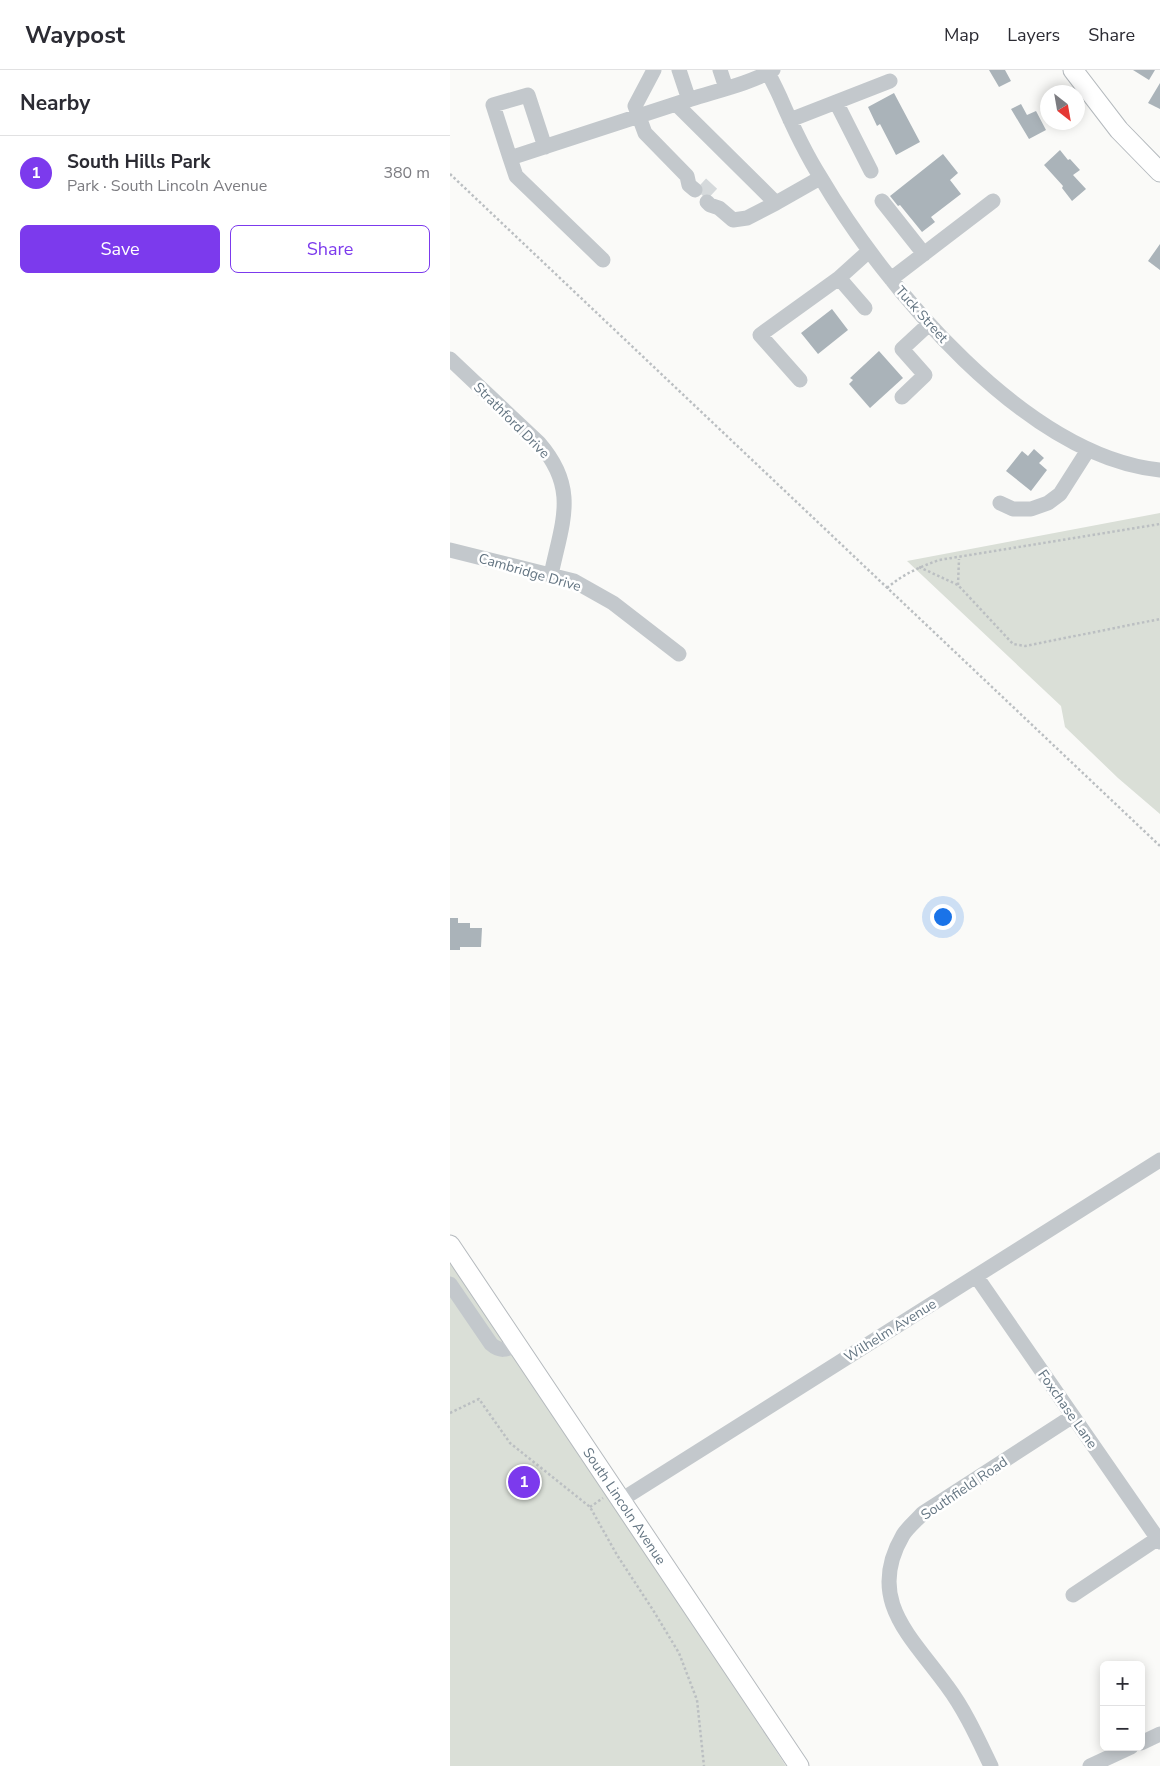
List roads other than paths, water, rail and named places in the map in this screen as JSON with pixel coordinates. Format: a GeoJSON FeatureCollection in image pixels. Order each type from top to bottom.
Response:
{"type":"FeatureCollection","features":[{"type":"Feature","properties":{"kind":"main road"},"geometry":{"type":"LineString","coordinates":[[1073,70],[1119,130],[1160,172]]}},
{"type":"Feature","properties":{"kind":"main road","name":"South Lincoln Avenue"},"geometry":{"type":"LineString","coordinates":[[450,1245],[800,1766]]}},
{"type":"Feature","properties":{"kind":"street"},"geometry":{"type":"LineString","coordinates":[[654,70],[635,106],[638,116],[645,133],[687,176],[690,185],[698,187]]}},
{"type":"Feature","properties":{"kind":"street"},"geometry":{"type":"LineString","coordinates":[[679,70],[683,102],[776,203]]}},
{"type":"Feature","properties":{"kind":"street"},"geometry":{"type":"LineString","coordinates":[[720,70],[726,88]]}},
{"type":"Feature","properties":{"kind":"street"},"geometry":{"type":"LineString","coordinates":[[510,158],[726,88],[770,71]]}},
{"type":"Feature","properties":{"kind":"street","name":"Tuck Street"},"geometry":{"type":"LineString","coordinates":[[770,71],[790,120],[820,178],[869,251],[890,279],[929,324],[977,371],[1048,428],[1088,450],[1133,466],[1160,470]]}},
{"type":"Feature","properties":{"kind":"street"},"geometry":{"type":"LineString","coordinates":[[790,120],[890,81]]}},
{"type":"Feature","properties":{"kind":"street"},"geometry":{"type":"LineString","coordinates":[[545,147],[528,94],[493,105],[516,176],[603,260]]}},
{"type":"Feature","properties":{"kind":"street"},"geometry":{"type":"LineString","coordinates":[[836,102],[871,171]]}},
{"type":"Feature","properties":{"kind":"street"},"geometry":{"type":"LineString","coordinates":[[713,202],[733,220],[748,218],[820,178]]}},
{"type":"Feature","properties":{"kind":"street"},"geometry":{"type":"LineString","coordinates":[[882,201],[924,254]]}},
{"type":"Feature","properties":{"kind":"street"},"geometry":{"type":"LineString","coordinates":[[890,279],[992,201]]}},
{"type":"Feature","properties":{"kind":"street"},"geometry":{"type":"LineString","coordinates":[[800,380],[760,335],[839,278],[869,251]]}},
{"type":"Feature","properties":{"kind":"street"},"geometry":{"type":"LineString","coordinates":[[839,278],[865,308]]}},
{"type":"Feature","properties":{"kind":"street"},"geometry":{"type":"LineString","coordinates":[[902,397],[925,375],[902,349],[929,324]]}},
{"type":"Feature","properties":{"kind":"street","name":"Strathford Drive"},"geometry":{"type":"LineString","coordinates":[[450,360],[539,443],[557,468],[562,482],[565,509],[551,575]]}},
{"type":"Feature","properties":{"kind":"street"},"geometry":{"type":"LineString","coordinates":[[1000,503],[1013,509],[1031,509],[1048,503],[1060,494],[1088,450]]}},
{"type":"Feature","properties":{"kind":"street","name":"Cambridge Drive"},"geometry":{"type":"LineString","coordinates":[[450,550],[574,581],[613,603],[679,654]]}},
{"type":"Feature","properties":{"kind":"street","name":"Wilhelm Avenue"},"geometry":{"type":"LineString","coordinates":[[621,1500],[1159,1162]]}},
{"type":"Feature","properties":{"kind":"street","name":"Foxchase Lane"},"geometry":{"type":"LineString","coordinates":[[976,1276],[1159,1541]]}},
{"type":"Feature","properties":{"kind":"street"},"geometry":{"type":"LineString","coordinates":[[450,1284],[491,1344],[498,1350],[507,1350],[517,1346]]}},
{"type":"Feature","properties":{"kind":"street","name":"Southfield Road"},"geometry":{"type":"LineString","coordinates":[[991,1766],[948,1688],[900,1624],[889,1592],[891,1562],[903,1534],[923,1513],[1073,1416]]}},
{"type":"Feature","properties":{"kind":"street"},"geometry":{"type":"LineString","coordinates":[[1073,1595],[1159,1541]]}},
{"type":"Feature","properties":{"kind":"street"},"geometry":{"type":"LineString","coordinates":[[1145,1741],[1160,1734]]}},
{"type":"Feature","properties":{"kind":"street"},"geometry":{"type":"LineString","coordinates":[[1090,1766],[1122,1751]]}},
{"type":"Feature","properties":{"kind":"tunnel"},"geometry":{"type":"LineString","coordinates":[[701,184],[714,196]]}},
{"type":"Feature","properties":{"kind":"place","name":"South Hills Park"},"geometry":{"type":"Point","coordinates":[524,1482]}}]}
